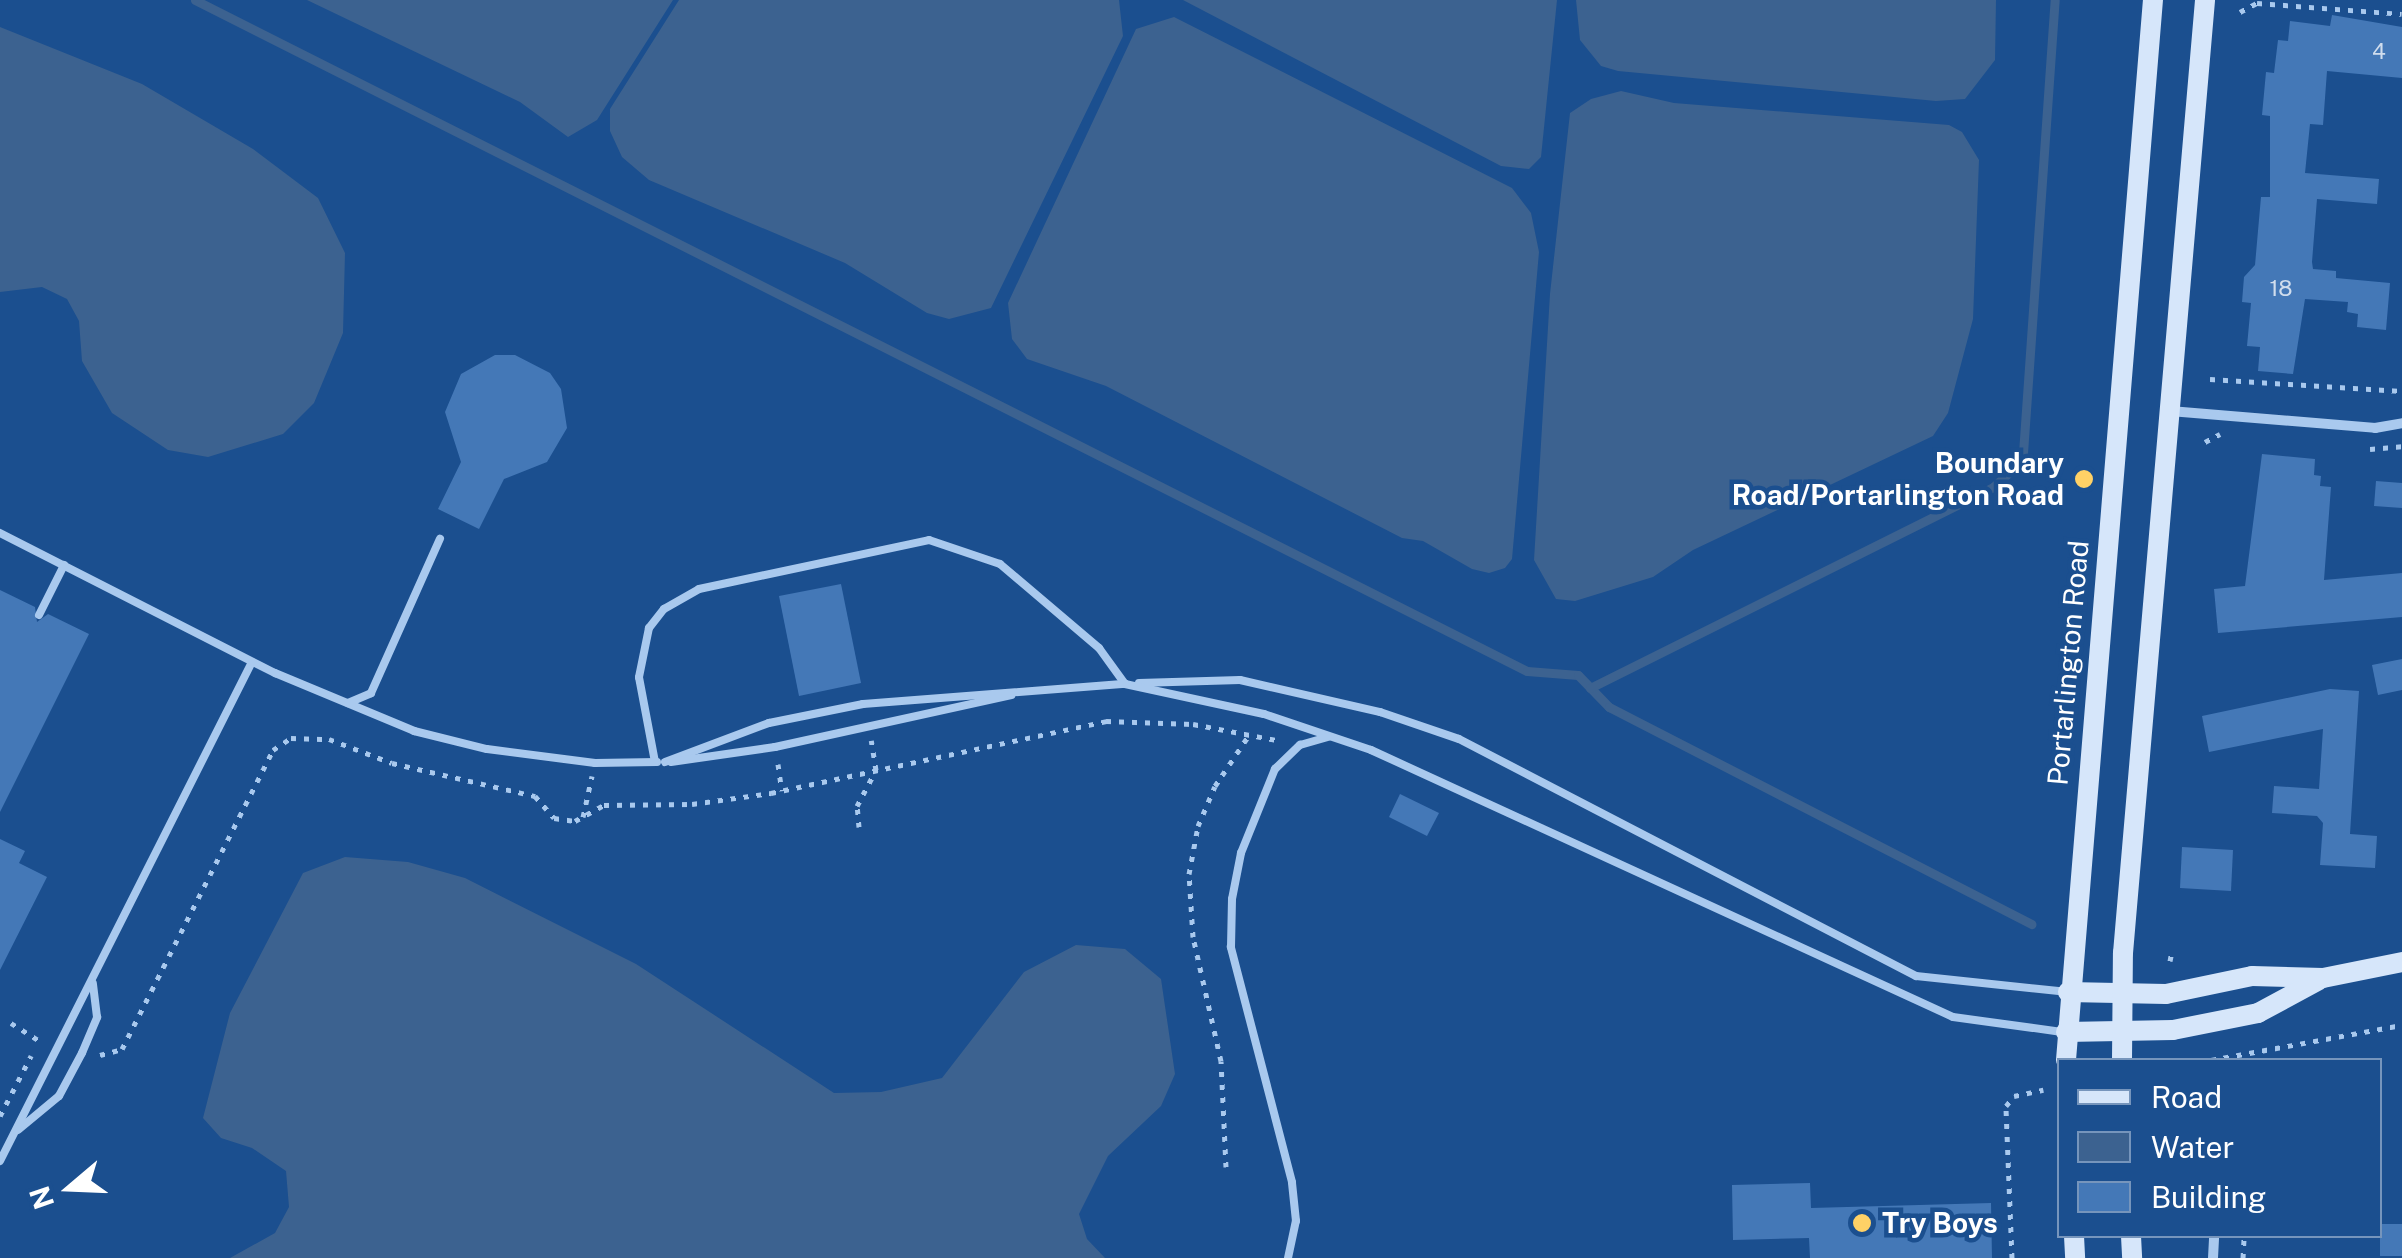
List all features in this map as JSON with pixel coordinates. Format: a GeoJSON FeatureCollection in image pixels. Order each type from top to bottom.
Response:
{"type":"FeatureCollection","features":[{"type":"Feature","properties":{"kind":"main road","name":"Portarlington Road"},"geometry":{"type":"LineString","coordinates":[[2066,1058],[2068,992],[2154,0]]}},
{"type":"Feature","properties":{"kind":"main road"},"geometry":{"type":"LineString","coordinates":[[2122,1058],[2123,991],[2206,0]]}},
{"type":"Feature","properties":{"kind":"main road"},"geometry":{"type":"LineString","coordinates":[[2068,992],[2166,994],[2252,976],[2323,978],[2402,962]]}},
{"type":"Feature","properties":{"kind":"main road"},"geometry":{"type":"LineString","coordinates":[[2066,1032],[2174,1030],[2258,1013],[2323,978]]}},
{"type":"Feature","properties":{"kind":"street"},"geometry":{"type":"LineString","coordinates":[[2170,411],[2375,428],[2402,423]]}},
{"type":"Feature","properties":{"kind":"lane"},"geometry":{"type":"LineString","coordinates":[[0,533],[252,662],[414,730],[488,749],[595,763],[666,762],[869,727],[1036,690]]}},
{"type":"Feature","properties":{"kind":"lane"},"geometry":{"type":"LineString","coordinates":[[348,703],[370,693],[440,540]]}},
{"type":"Feature","properties":{"kind":"lane"},"geometry":{"type":"LineString","coordinates":[[655,762],[639,676],[649,628],[664,609],[699,589],[879,547],[929,540],[1000,564],[1099,648],[1125,684],[1215,701],[1333,737],[1953,1017],[2066,1032]]}},
{"type":"Feature","properties":{"kind":"lane"},"geometry":{"type":"LineString","coordinates":[[39,616],[64,565]]}},
{"type":"Feature","properties":{"kind":"lane"},"geometry":{"type":"LineString","coordinates":[[0,1161],[61,1048],[252,662]]}},
{"type":"Feature","properties":{"kind":"lane"},"geometry":{"type":"LineString","coordinates":[[666,762],[769,723],[864,704],[1125,684],[1240,680],[1380,712],[1459,739],[1916,976],[2068,992]]}},
{"type":"Feature","properties":{"kind":"lane"},"geometry":{"type":"LineString","coordinates":[[1288,1258],[1296,1220],[1292,1182],[1231,947],[1232,899],[1241,853],[1275,769],[1300,745],[1333,737]]}},
{"type":"Feature","properties":{"kind":"lane"},"geometry":{"type":"LineString","coordinates":[[16,1131],[59,1096],[82,1052],[96,1017],[93,983]]}},
{"type":"Feature","properties":{"kind":"path"},"geometry":{"type":"LineString","coordinates":[[2240,12],[2258,3],[2402,14]]}},
{"type":"Feature","properties":{"kind":"path"},"geometry":{"type":"LineString","coordinates":[[2210,379],[2402,391]]}},
{"type":"Feature","properties":{"kind":"path"},"geometry":{"type":"LineString","coordinates":[[82,1052],[122,1049],[274,750],[291,738],[330,739],[392,764],[534,796],[554,818],[575,821],[604,805],[692,804],[1106,721],[1194,724],[1300,745]]}},
{"type":"Feature","properties":{"kind":"path"},"geometry":{"type":"LineString","coordinates":[[859,827],[857,806],[876,770],[869,727]]}},
{"type":"Feature","properties":{"kind":"path"},"geometry":{"type":"LineString","coordinates":[[1226,1167],[1221,1062],[1193,937],[1190,874],[1198,826],[1215,786],[1249,735]]}},
{"type":"Feature","properties":{"kind":"path"},"geometry":{"type":"LineString","coordinates":[[2170,962],[2172,951]]}},
{"type":"Feature","properties":{"kind":"path"},"geometry":{"type":"LineString","coordinates":[[11,1024],[43,1043],[61,1048]]}},
{"type":"Feature","properties":{"kind":"path"},"geometry":{"type":"LineString","coordinates":[[2245,1057],[2402,1025]]}},
{"type":"Feature","properties":{"kind":"path"},"geometry":{"type":"LineString","coordinates":[[0,1116],[43,1043]]}},
{"type":"Feature","properties":{"kind":"path"},"geometry":{"type":"LineString","coordinates":[[2012,1258],[2006,1106],[2014,1096],[2043,1090]]}},
{"type":"Feature","properties":{"kind":"water"},"geometry":{"type":"Polygon","coordinates":[[[307,0],[673,0],[597,120],[568,137],[520,102],[307,0]]]}},
{"type":"Feature","properties":{"kind":"water"},"geometry":{"type":"Polygon","coordinates":[[[679,0],[1119,0],[1123,36],[991,308],[949,319],[927,313],[845,263],[649,180],[622,157],[610,131],[610,109],[679,0]]]}},
{"type":"Feature","properties":{"kind":"water"},"geometry":{"type":"Polygon","coordinates":[[[1183,0],[1557,0],[1541,157],[1529,169],[1501,166],[1183,0]]]}},
{"type":"Feature","properties":{"kind":"water"},"geometry":{"type":"Polygon","coordinates":[[[1576,0],[1996,0],[1995,60],[1965,99],[1936,101],[1618,71],[1601,66],[1580,40],[1576,0]]]}},
{"type":"Feature","properties":{"kind":"water"},"geometry":{"type":"Polygon","coordinates":[[[1174,17],[1512,188],[1531,213],[1539,252],[1512,559],[1505,568],[1489,573],[1472,569],[1423,541],[1402,538],[1106,386],[1027,359],[1012,339],[1008,303],[1136,29],[1174,17]]]}},
{"type":"Feature","properties":{"kind":"water"},"geometry":{"type":"Polygon","coordinates":[[[0,27],[142,84],[253,149],[318,198],[345,253],[343,333],[314,403],[283,434],[208,457],[168,450],[112,413],[82,361],[79,321],[67,299],[42,287],[0,292],[0,27]]]}},
{"type":"Feature","properties":{"kind":"water"},"geometry":{"type":"Polygon","coordinates":[[[1621,91],[1674,103],[1949,125],[1962,132],[1979,160],[1973,319],[1948,413],[1933,436],[1693,550],[1653,577],[1575,601],[1556,599],[1534,560],[1550,294],[1570,113],[1591,99],[1621,91]]]}},
{"type":"Feature","properties":{"kind":"water"},"geometry":{"type":"Polygon","coordinates":[[[345,857],[408,862],[465,878],[636,964],[834,1093],[881,1092],[942,1078],[1024,972],[1076,945],[1125,949],[1161,979],[1175,1074],[1161,1106],[1108,1156],[1079,1214],[1087,1239],[1105,1258],[230,1258],[275,1233],[289,1207],[286,1171],[252,1148],[221,1138],[203,1118],[230,1013],[303,873],[345,857]]]}},
{"type":"Feature","properties":{"kind":"building"},"geometry":{"type":"Polygon","coordinates":[[[2332,15],[2402,27],[2402,78],[2327,71],[2323,125],[2310,124],[2305,173],[2379,179],[2377,204],[2317,199],[2312,262],[2313,269],[2336,271],[2336,278],[2390,283],[2386,330],[2357,327],[2358,314],[2347,312],[2348,302],[2305,299],[2293,374],[2258,371],[2260,347],[2247,346],[2251,303],[2242,302],[2244,277],[2255,265],[2261,197],[2270,197],[2270,116],[2262,115],[2266,72],[2274,73],[2278,40],[2288,41],[2290,21],[2330,26],[2332,15]]]}},
{"type":"Feature","properties":{"kind":"building"},"geometry":{"type":"Polygon","coordinates":[[[495,355],[515,355],[550,373],[561,389],[567,428],[547,462],[504,479],[479,529],[438,509],[461,462],[445,412],[461,374],[495,355]]]}},
{"type":"Feature","properties":{"kind":"building"},"geometry":{"type":"Polygon","coordinates":[[[2262,454],[2315,459],[2314,475],[2321,476],[2320,486],[2331,487],[2324,580],[2402,573],[2402,617],[2218,633],[2214,589],[2245,586],[2262,454]]]}},
{"type":"Feature","properties":{"kind":"building"},"geometry":{"type":"Polygon","coordinates":[[[2376,481],[2402,483],[2402,508],[2374,506],[2376,481]]]}},
{"type":"Feature","properties":{"kind":"building"},"geometry":{"type":"Polygon","coordinates":[[[841,584],[861,683],[799,696],[779,596],[841,584]]]}},
{"type":"Feature","properties":{"kind":"building"},"geometry":{"type":"Polygon","coordinates":[[[0,590],[35,607],[37,622],[48,614],[89,634],[0,812],[0,590]]]}},
{"type":"Feature","properties":{"kind":"building"},"geometry":{"type":"Polygon","coordinates":[[[2402,659],[2402,690],[2378,695],[2372,665],[2402,659]]]}},
{"type":"Feature","properties":{"kind":"building"},"geometry":{"type":"Polygon","coordinates":[[[2330,689],[2359,691],[2350,834],[2377,836],[2375,868],[2320,865],[2323,823],[2317,816],[2272,813],[2274,786],[2319,789],[2323,729],[2209,752],[2202,716],[2330,689]]]}},
{"type":"Feature","properties":{"kind":"building"},"geometry":{"type":"Polygon","coordinates":[[[1400,794],[1439,813],[1427,836],[1389,817],[1400,794]]]}},
{"type":"Feature","properties":{"kind":"building"},"geometry":{"type":"Polygon","coordinates":[[[0,839],[25,851],[19,863],[47,877],[0,970],[0,839]]]}},
{"type":"Feature","properties":{"kind":"building"},"geometry":{"type":"Polygon","coordinates":[[[2182,847],[2233,850],[2231,891],[2180,888],[2182,847]]]}},
{"type":"Feature","properties":{"kind":"building","name":"Try Boys"},"geometry":{"type":"Polygon","coordinates":[[[1810,1183],[1811,1208],[1991,1203],[1992,1258],[1810,1258],[1809,1238],[1733,1240],[1732,1185],[1810,1183]]]}},
{"type":"Feature","properties":{"kind":"building"},"geometry":{"type":"Polygon","coordinates":[[[2382,1224],[2402,1224],[2402,1256],[2380,1256],[2382,1224]]]}},
{"type":"Feature","properties":{"kind":"waterway"},"geometry":{"type":"LineString","coordinates":[[195,0],[1527,671],[1578,675],[1609,707],[2031,924]]}},
{"type":"Feature","properties":{"kind":"waterway"},"geometry":{"type":"LineString","coordinates":[[1590,688],[1993,487],[2013,469],[2023,453],[2055,0]]}},
{"type":"Feature","properties":{"kind":"place","name":"Boundary Road/Portarlington Road"},"geometry":{"type":"Point","coordinates":[2084,479]}},
{"type":"Feature","properties":{"kind":"place","name":"Try Boys"},"geometry":{"type":"Point","coordinates":[1862,1223]}}]}
